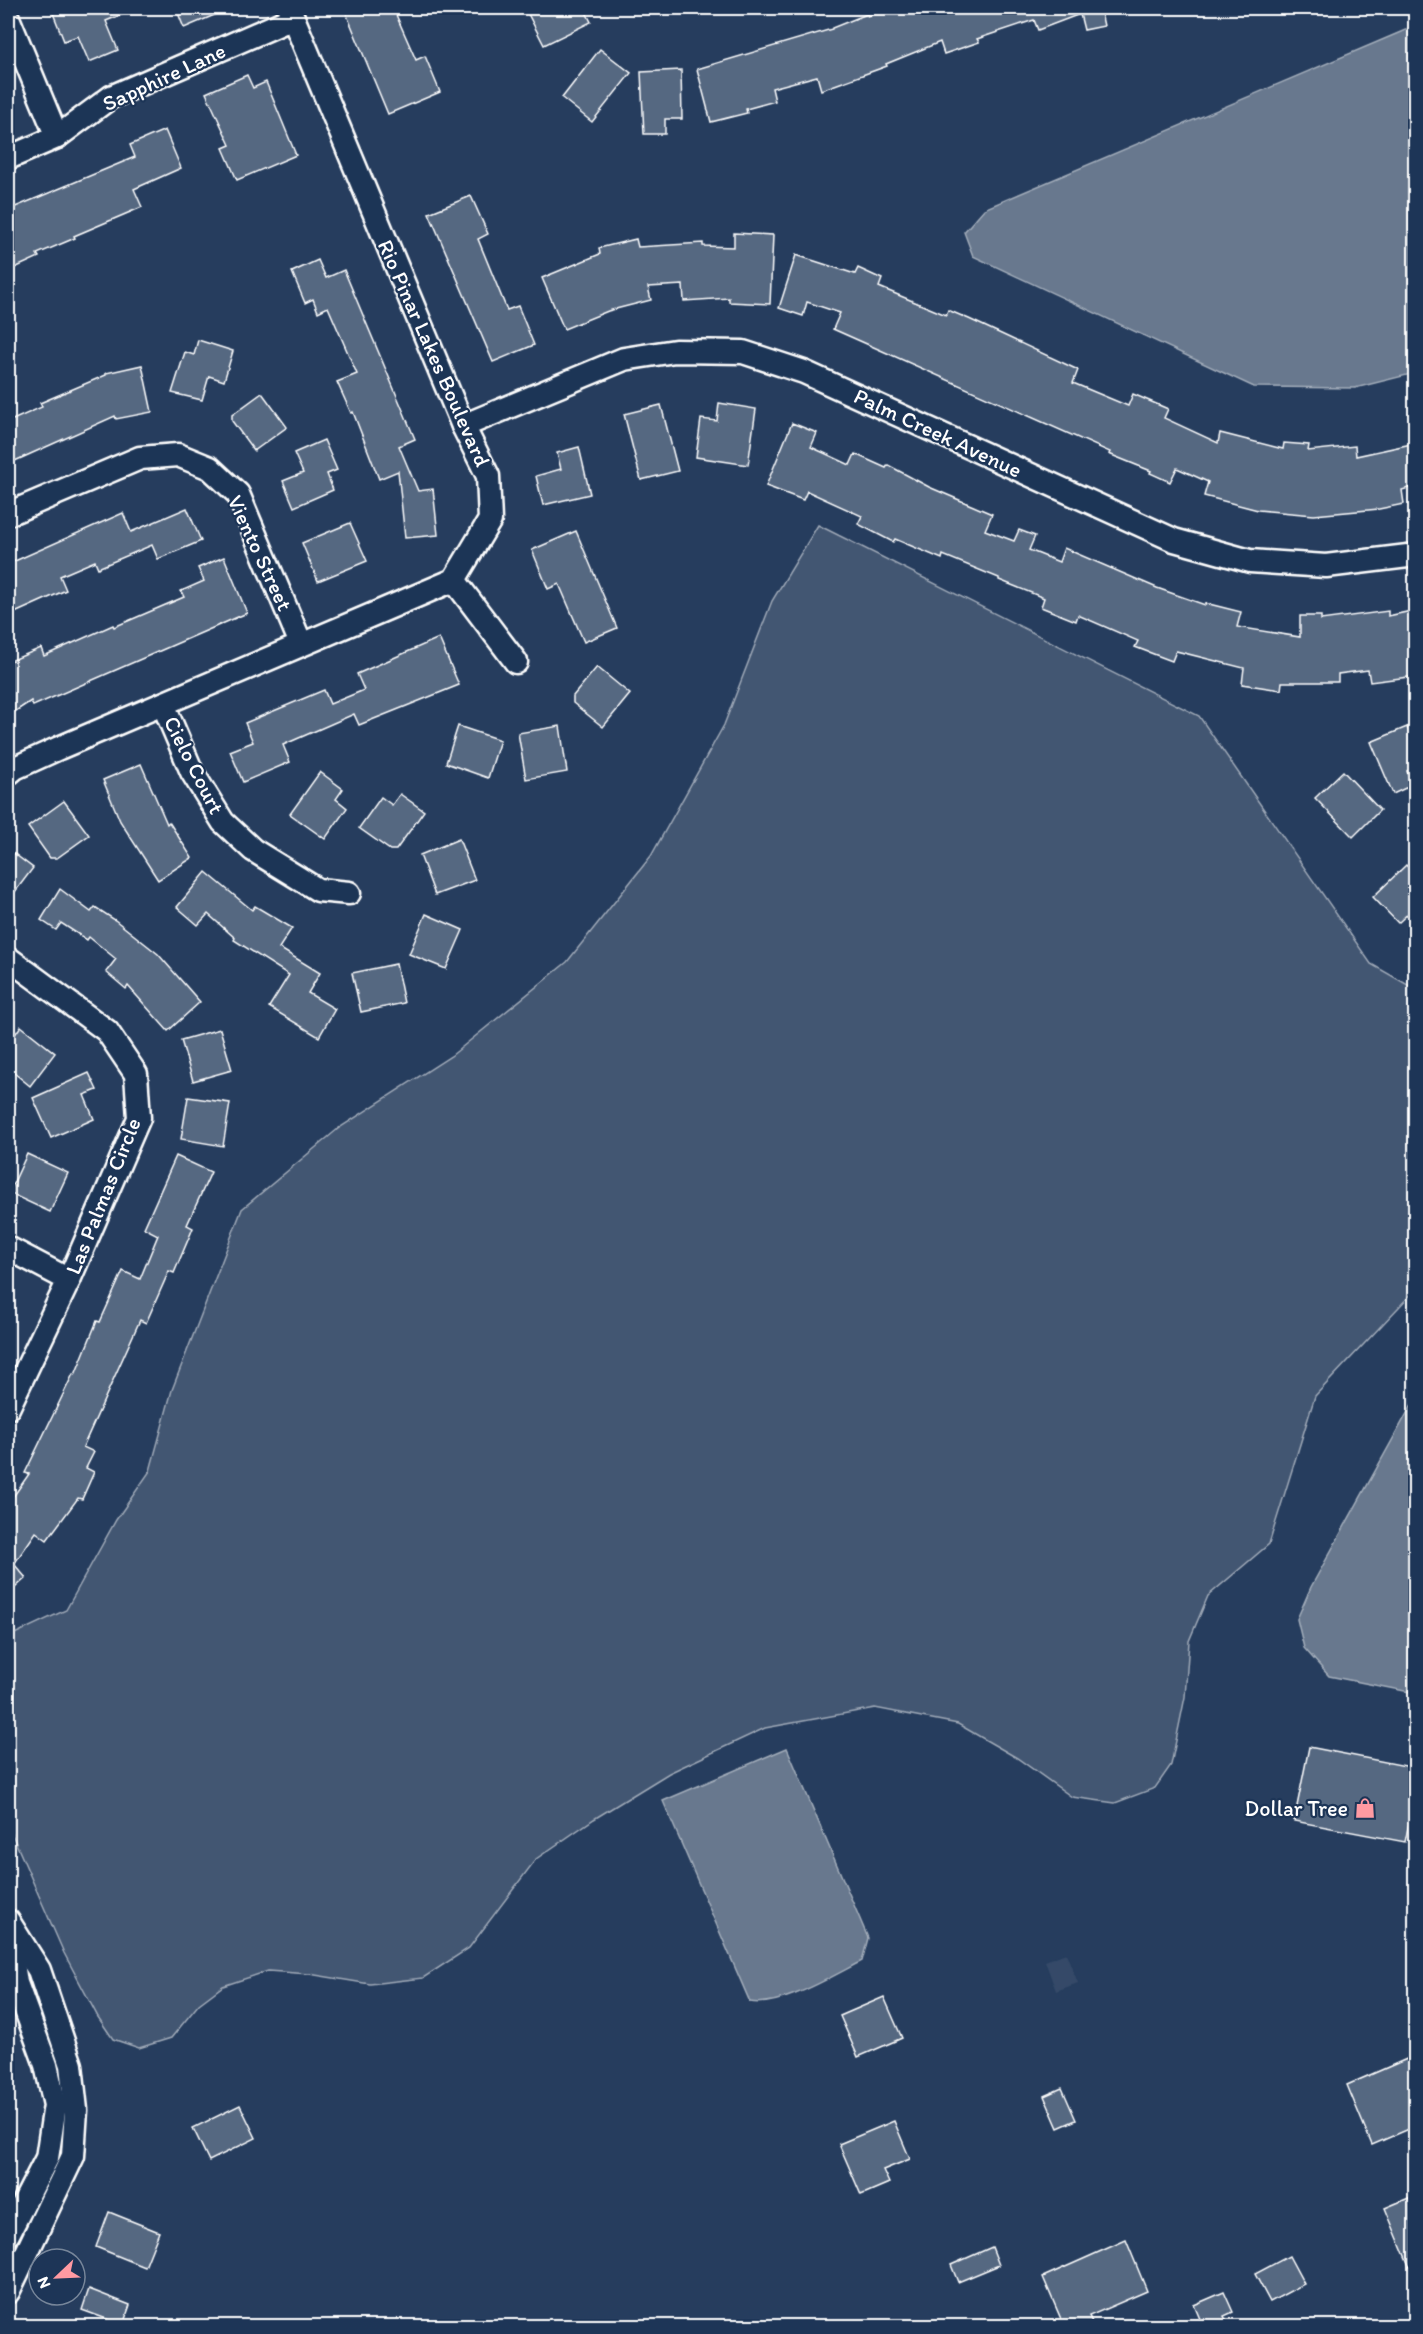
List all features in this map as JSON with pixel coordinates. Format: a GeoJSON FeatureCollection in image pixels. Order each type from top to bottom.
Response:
{"type":"FeatureCollection","features":[{"type":"Feature","properties":{"kind":"street","name":"Sapphire Lane"},"geometry":{"type":"LineString","coordinates":[[8,158],[57,137],[111,97],[291,13]]}},
{"type":"Feature","properties":{"kind":"street","name":"Rio Pinar Lakes Boulevard"},"geometry":{"type":"LineString","coordinates":[[291,13],[463,426],[488,476],[490,520],[454,580]]}},
{"type":"Feature","properties":{"kind":"street"},"geometry":{"type":"LineString","coordinates":[[8,18],[57,137]]}},
{"type":"Feature","properties":{"kind":"street","name":"Palm Creek Avenue"},"geometry":{"type":"LineString","coordinates":[[463,426],[624,359],[675,351],[743,352],[804,372],[1174,540],[1250,561],[1326,566],[1416,555]]}},
{"type":"Feature","properties":{"kind":"street","name":"Viento Street"},"geometry":{"type":"LineString","coordinates":[[8,514],[140,458],[178,454],[210,468],[238,495],[301,644]]}},
{"type":"Feature","properties":{"kind":"street"},"geometry":{"type":"LineString","coordinates":[[8,774],[15,768],[59,748],[454,580],[516,662]]}},
{"type":"Feature","properties":{"kind":"street","name":"Cielo Court"},"geometry":{"type":"LineString","coordinates":[[163,704],[192,772],[223,822],[253,850],[318,890],[349,893]]}},
{"type":"Feature","properties":{"kind":"street","name":"Las Palmas Circle"},"geometry":{"type":"LineString","coordinates":[[8,958],[107,1031],[136,1074],[138,1118],[69,1280],[8,1408]]}},
{"type":"Feature","properties":{"kind":"street"},"geometry":{"type":"LineString","coordinates":[[8,1248],[69,1280]]}},
{"type":"Feature","properties":{"kind":"street"},"geometry":{"type":"LineString","coordinates":[[8,1921],[39,1971],[71,2065],[76,2110],[73,2156],[8,2292]]}},
{"type":"Feature","properties":{"kind":"street"},"geometry":{"type":"LineString","coordinates":[[8,1929],[16,1983],[46,2065],[55,2105],[47,2158],[8,2234]]}},
{"type":"Feature","properties":{"kind":"shaded area"},"geometry":{"type":"Polygon","coordinates":[[[1415,26],[1415,373],[1355,388],[1254,387],[973,256],[964,232],[984,209],[1415,26]]]}},
{"type":"Feature","properties":{"kind":"shaded area"},"geometry":{"type":"Polygon","coordinates":[[[818,525],[1199,716],[1371,964],[1415,989],[1415,1290],[1315,1396],[1269,1544],[1208,1596],[1189,1641],[1185,1697],[1171,1765],[1155,1788],[1115,1803],[1072,1797],[1017,1758],[958,1724],[875,1708],[765,1728],[669,1773],[594,1819],[536,1859],[469,1948],[423,1978],[370,1984],[309,1974],[268,1971],[223,1986],[199,2004],[171,2038],[139,2048],[113,2039],[98,2017],[64,1953],[8,1825],[8,1637],[66,1610],[116,1520],[150,1471],[172,1390],[242,1209],[339,1128],[451,1056],[567,962],[651,856],[724,725],[772,601],[818,525]]]}},
{"type":"Feature","properties":{"kind":"shaded area"},"geometry":{"type":"Polygon","coordinates":[[[1415,1399],[1416,1693],[1329,1676],[1304,1648],[1297,1619],[1311,1587],[1415,1399]]]}},
{"type":"Feature","properties":{"kind":"shaded area"},"geometry":{"type":"Polygon","coordinates":[[[787,1748],[868,1938],[862,1961],[792,1995],[763,2003],[750,2002],[663,1801],[787,1748]]]}},
{"type":"Feature","properties":{"kind":"shaded area"},"geometry":{"type":"Polygon","coordinates":[[[1066,1953],[1078,1983],[1056,1991],[1045,1961],[1066,1953]]]}},
{"type":"Feature","properties":{"kind":"building"},"geometry":{"type":"Polygon","coordinates":[[[51,8],[138,8],[106,21],[118,50],[89,62],[78,36],[64,41],[51,8]]]}},
{"type":"Feature","properties":{"kind":"building"},"geometry":{"type":"Polygon","coordinates":[[[176,8],[231,8],[184,28],[176,8]]]}},
{"type":"Feature","properties":{"kind":"building"},"geometry":{"type":"Polygon","coordinates":[[[344,8],[393,8],[416,60],[425,56],[440,92],[388,114],[344,8]]]}},
{"type":"Feature","properties":{"kind":"building"},"geometry":{"type":"Polygon","coordinates":[[[525,8],[584,8],[591,22],[544,45],[525,8]]]}},
{"type":"Feature","properties":{"kind":"building"},"geometry":{"type":"Polygon","coordinates":[[[889,8],[1100,8],[1104,26],[1084,30],[1080,14],[1038,30],[1034,20],[977,39],[979,42],[944,54],[940,42],[886,64],[887,66],[821,90],[817,76],[772,88],[775,101],[746,109],[747,113],[711,122],[697,69],[832,29],[867,14],[868,16],[889,8]]]}},
{"type":"Feature","properties":{"kind":"building"},"geometry":{"type":"Polygon","coordinates":[[[600,49],[631,73],[592,122],[562,98],[600,49]]]}},
{"type":"Feature","properties":{"kind":"building"},"geometry":{"type":"Polygon","coordinates":[[[681,70],[682,119],[665,119],[665,134],[644,134],[641,72],[681,70]]]}},
{"type":"Feature","properties":{"kind":"building"},"geometry":{"type":"Polygon","coordinates":[[[247,75],[253,88],[266,82],[296,155],[237,180],[223,148],[230,145],[206,93],[247,75]]]}},
{"type":"Feature","properties":{"kind":"building"},"geometry":{"type":"Polygon","coordinates":[[[165,130],[181,168],[134,189],[142,207],[74,236],[75,238],[37,254],[39,257],[8,271],[8,210],[135,157],[130,145],[165,130]]]}},
{"type":"Feature","properties":{"kind":"building"},"geometry":{"type":"Polygon","coordinates":[[[471,196],[488,234],[478,239],[507,310],[518,306],[534,345],[493,362],[429,213],[471,196]]]}},
{"type":"Feature","properties":{"kind":"building"},"geometry":{"type":"Polygon","coordinates":[[[734,233],[773,235],[770,304],[729,302],[729,298],[684,301],[683,285],[648,287],[651,300],[608,311],[564,329],[542,278],[600,254],[599,248],[636,239],[638,247],[703,243],[703,246],[734,247],[734,233]]]}},
{"type":"Feature","properties":{"kind":"building"},"geometry":{"type":"Polygon","coordinates":[[[796,255],[855,274],[858,268],[882,279],[879,287],[946,315],[948,310],[1078,370],[1073,383],[1128,406],[1133,394],[1168,409],[1164,418],[1218,443],[1220,433],[1283,449],[1284,443],[1309,445],[1308,451],[1355,446],[1356,456],[1416,443],[1416,486],[1402,490],[1404,504],[1379,509],[1314,515],[1258,510],[1204,496],[1208,482],[1177,468],[1170,482],[1150,473],[1151,471],[1109,454],[1110,452],[833,329],[840,313],[807,302],[803,316],[779,308],[796,255]]]}},
{"type":"Feature","properties":{"kind":"building"},"geometry":{"type":"Polygon","coordinates":[[[318,260],[326,278],[344,270],[415,439],[399,446],[418,491],[433,489],[438,535],[405,538],[398,471],[379,479],[353,412],[351,413],[337,382],[357,374],[328,307],[318,312],[313,299],[305,303],[292,272],[318,260]]]}},
{"type":"Feature","properties":{"kind":"building"},"geometry":{"type":"Polygon","coordinates":[[[198,340],[233,351],[224,381],[209,376],[202,400],[172,393],[185,352],[194,355],[198,340]]]}},
{"type":"Feature","properties":{"kind":"building"},"geometry":{"type":"Polygon","coordinates":[[[142,365],[152,412],[116,419],[115,416],[8,464],[8,422],[42,407],[40,403],[106,375],[106,373],[142,365]]]}},
{"type":"Feature","properties":{"kind":"building"},"geometry":{"type":"Polygon","coordinates":[[[262,393],[287,427],[254,451],[232,421],[232,415],[262,393]]]}},
{"type":"Feature","properties":{"kind":"building"},"geometry":{"type":"Polygon","coordinates":[[[719,403],[756,409],[748,465],[696,457],[701,419],[717,421],[719,403]]]}},
{"type":"Feature","properties":{"kind":"building"},"geometry":{"type":"Polygon","coordinates":[[[661,405],[678,471],[641,480],[624,414],[661,405]]]}},
{"type":"Feature","properties":{"kind":"building"},"geometry":{"type":"Polygon","coordinates":[[[792,423],[817,433],[811,447],[850,465],[855,454],[886,468],[888,465],[929,487],[992,514],[985,530],[1014,541],[1019,530],[1035,536],[1029,550],[1059,562],[1064,548],[1157,588],[1205,605],[1205,603],[1241,612],[1237,627],[1300,637],[1300,616],[1321,616],[1321,620],[1388,611],[1388,616],[1416,610],[1416,676],[1370,682],[1368,670],[1338,674],[1338,682],[1282,682],[1281,690],[1242,684],[1244,668],[1176,651],[1172,661],[1135,647],[1138,641],[1078,615],[1076,621],[1041,607],[1044,598],[999,580],[999,578],[943,555],[942,559],[895,539],[893,542],[858,524],[862,516],[807,491],[803,500],[766,486],[792,423]]]}},
{"type":"Feature","properties":{"kind":"building"},"geometry":{"type":"Polygon","coordinates":[[[324,440],[337,470],[327,474],[333,490],[294,507],[283,481],[303,473],[294,453],[324,440]]]}},
{"type":"Feature","properties":{"kind":"building"},"geometry":{"type":"Polygon","coordinates":[[[579,447],[590,494],[543,505],[536,476],[561,469],[557,453],[579,447]]]}},
{"type":"Feature","properties":{"kind":"building"},"geometry":{"type":"Polygon","coordinates":[[[187,508],[201,541],[158,559],[152,545],[98,568],[95,561],[60,576],[66,590],[8,616],[8,564],[123,513],[131,532],[187,508]]]}},
{"type":"Feature","properties":{"kind":"building"},"geometry":{"type":"Polygon","coordinates":[[[350,523],[367,561],[318,581],[302,543],[350,523]]]}},
{"type":"Feature","properties":{"kind":"building"},"geometry":{"type":"Polygon","coordinates":[[[576,531],[617,628],[584,642],[559,584],[548,589],[532,550],[576,531]]]}},
{"type":"Feature","properties":{"kind":"building"},"geometry":{"type":"Polygon","coordinates":[[[224,557],[247,613],[33,706],[31,701],[8,716],[8,662],[41,648],[44,656],[184,597],[181,591],[204,581],[198,568],[224,557]]]}},
{"type":"Feature","properties":{"kind":"building"},"geometry":{"type":"Polygon","coordinates":[[[439,638],[459,685],[359,725],[354,714],[283,745],[290,762],[243,782],[230,751],[253,742],[245,723],[324,690],[330,704],[364,690],[357,674],[439,638]]]}},
{"type":"Feature","properties":{"kind":"building"},"geometry":{"type":"Polygon","coordinates":[[[597,667],[630,694],[603,727],[573,703],[573,696],[597,667]]]}},
{"type":"Feature","properties":{"kind":"building"},"geometry":{"type":"Polygon","coordinates":[[[458,726],[500,740],[488,778],[446,763],[458,726]]]}},
{"type":"Feature","properties":{"kind":"building"},"geometry":{"type":"Polygon","coordinates":[[[560,726],[567,772],[526,779],[518,733],[560,726]]]}},
{"type":"Feature","properties":{"kind":"building"},"geometry":{"type":"Polygon","coordinates":[[[1407,727],[1416,747],[1416,767],[1407,771],[1412,785],[1393,794],[1371,742],[1407,727]]]}},
{"type":"Feature","properties":{"kind":"building"},"geometry":{"type":"Polygon","coordinates":[[[141,764],[167,824],[169,822],[192,858],[158,880],[120,821],[103,780],[141,764]]]}},
{"type":"Feature","properties":{"kind":"building"},"geometry":{"type":"Polygon","coordinates":[[[1343,771],[1380,810],[1353,837],[1315,798],[1343,771]]]}},
{"type":"Feature","properties":{"kind":"building"},"geometry":{"type":"Polygon","coordinates":[[[320,772],[343,789],[336,799],[347,808],[325,839],[290,814],[320,772]]]}},
{"type":"Feature","properties":{"kind":"building"},"geometry":{"type":"Polygon","coordinates":[[[400,794],[424,811],[396,850],[390,850],[359,828],[381,797],[392,805],[400,794]]]}},
{"type":"Feature","properties":{"kind":"building"},"geometry":{"type":"Polygon","coordinates":[[[64,801],[89,835],[57,858],[50,858],[28,827],[64,801]]]}},
{"type":"Feature","properties":{"kind":"building"},"geometry":{"type":"Polygon","coordinates":[[[459,839],[475,880],[435,895],[420,855],[459,839]]]}},
{"type":"Feature","properties":{"kind":"building"},"geometry":{"type":"Polygon","coordinates":[[[8,849],[33,868],[8,901],[8,849]]]}},
{"type":"Feature","properties":{"kind":"building"},"geometry":{"type":"Polygon","coordinates":[[[1406,865],[1416,875],[1416,906],[1398,923],[1373,897],[1406,865]]]}},
{"type":"Feature","properties":{"kind":"building"},"geometry":{"type":"Polygon","coordinates":[[[206,872],[252,910],[255,906],[292,928],[279,948],[320,973],[308,993],[335,1009],[319,1037],[269,1007],[289,975],[234,940],[235,938],[208,914],[198,925],[177,907],[206,872]]]}},
{"type":"Feature","properties":{"kind":"building"},"geometry":{"type":"Polygon","coordinates":[[[60,889],[91,912],[95,907],[115,920],[158,954],[200,1002],[168,1031],[128,986],[126,989],[106,972],[116,959],[89,937],[87,940],[61,923],[56,930],[41,920],[60,889]]]}},
{"type":"Feature","properties":{"kind":"building"},"geometry":{"type":"Polygon","coordinates":[[[426,914],[463,930],[446,969],[409,954],[426,914]]]}},
{"type":"Feature","properties":{"kind":"building"},"geometry":{"type":"Polygon","coordinates":[[[396,964],[404,1003],[361,1012],[352,973],[396,964]]]}},
{"type":"Feature","properties":{"kind":"building"},"geometry":{"type":"Polygon","coordinates":[[[21,1026],[55,1053],[30,1086],[8,1068],[8,1044],[21,1026]]]}},
{"type":"Feature","properties":{"kind":"building"},"geometry":{"type":"Polygon","coordinates":[[[220,1029],[232,1070],[193,1081],[181,1040],[220,1029]]]}},
{"type":"Feature","properties":{"kind":"building"},"geometry":{"type":"Polygon","coordinates":[[[89,1073],[97,1090],[84,1095],[94,1119],[51,1138],[33,1098],[89,1073]]]}},
{"type":"Feature","properties":{"kind":"building"},"geometry":{"type":"Polygon","coordinates":[[[188,1097],[230,1103],[223,1146],[181,1139],[188,1097]]]}},
{"type":"Feature","properties":{"kind":"building"},"geometry":{"type":"Polygon","coordinates":[[[27,1154],[68,1173],[50,1212],[9,1193],[27,1154]]]}},
{"type":"Feature","properties":{"kind":"building"},"geometry":{"type":"Polygon","coordinates":[[[176,1156],[211,1172],[187,1225],[193,1228],[174,1273],[169,1271],[146,1323],[140,1320],[83,1447],[94,1452],[86,1468],[94,1472],[82,1499],[78,1498],[47,1540],[36,1532],[14,1564],[26,1578],[8,1594],[8,1504],[29,1474],[25,1473],[73,1374],[75,1375],[97,1321],[100,1322],[123,1271],[140,1279],[158,1235],[144,1228],[176,1156]]]}},
{"type":"Feature","properties":{"kind":"building"},"geometry":{"type":"Polygon","coordinates":[[[1309,1747],[1416,1768],[1416,1790],[1405,1842],[1294,1821],[1309,1747]]]}},
{"type":"Feature","properties":{"kind":"building"},"geometry":{"type":"Polygon","coordinates":[[[884,1997],[902,2038],[858,2057],[840,2016],[884,1997]]]}},
{"type":"Feature","properties":{"kind":"building"},"geometry":{"type":"Polygon","coordinates":[[[1416,2055],[1416,2126],[1372,2145],[1347,2085],[1416,2055]]]}},
{"type":"Feature","properties":{"kind":"building"},"geometry":{"type":"Polygon","coordinates":[[[1062,2088],[1076,2120],[1058,2128],[1044,2096],[1062,2088]]]}},
{"type":"Feature","properties":{"kind":"building"},"geometry":{"type":"Polygon","coordinates":[[[240,2105],[256,2138],[209,2161],[193,2128],[240,2105]]]}},
{"type":"Feature","properties":{"kind":"building"},"geometry":{"type":"Polygon","coordinates":[[[894,2121],[910,2159],[883,2170],[889,2183],[861,2195],[839,2144],[894,2121]]]}},
{"type":"Feature","properties":{"kind":"building"},"geometry":{"type":"Polygon","coordinates":[[[1416,2195],[1416,2280],[1415,2280],[1385,2208],[1416,2195]]]}},
{"type":"Feature","properties":{"kind":"building"},"geometry":{"type":"Polygon","coordinates":[[[109,2212],[159,2232],[145,2267],[96,2247],[109,2212]]]}},
{"type":"Feature","properties":{"kind":"building"},"geometry":{"type":"Polygon","coordinates":[[[1126,2240],[1147,2291],[1089,2316],[1094,2326],[1064,2326],[1043,2277],[1126,2240]]]}},
{"type":"Feature","properties":{"kind":"building"},"geometry":{"type":"Polygon","coordinates":[[[992,2247],[999,2265],[958,2282],[951,2265],[992,2247]]]}},
{"type":"Feature","properties":{"kind":"building"},"geometry":{"type":"Polygon","coordinates":[[[1289,2256],[1304,2284],[1270,2302],[1255,2274],[1289,2256]]]}},
{"type":"Feature","properties":{"kind":"building"},"geometry":{"type":"Polygon","coordinates":[[[89,2289],[130,2305],[123,2325],[82,2310],[83,2307],[87,2307],[89,2289]]]}},
{"type":"Feature","properties":{"kind":"building"},"geometry":{"type":"Polygon","coordinates":[[[1224,2292],[1233,2312],[1224,2316],[1229,2326],[1203,2326],[1194,2305],[1224,2292]]]}},
{"type":"Feature","properties":{"kind":"place","name":"Dollar Tree"},"geometry":{"type":"Point","coordinates":[1365,1808]}}]}
